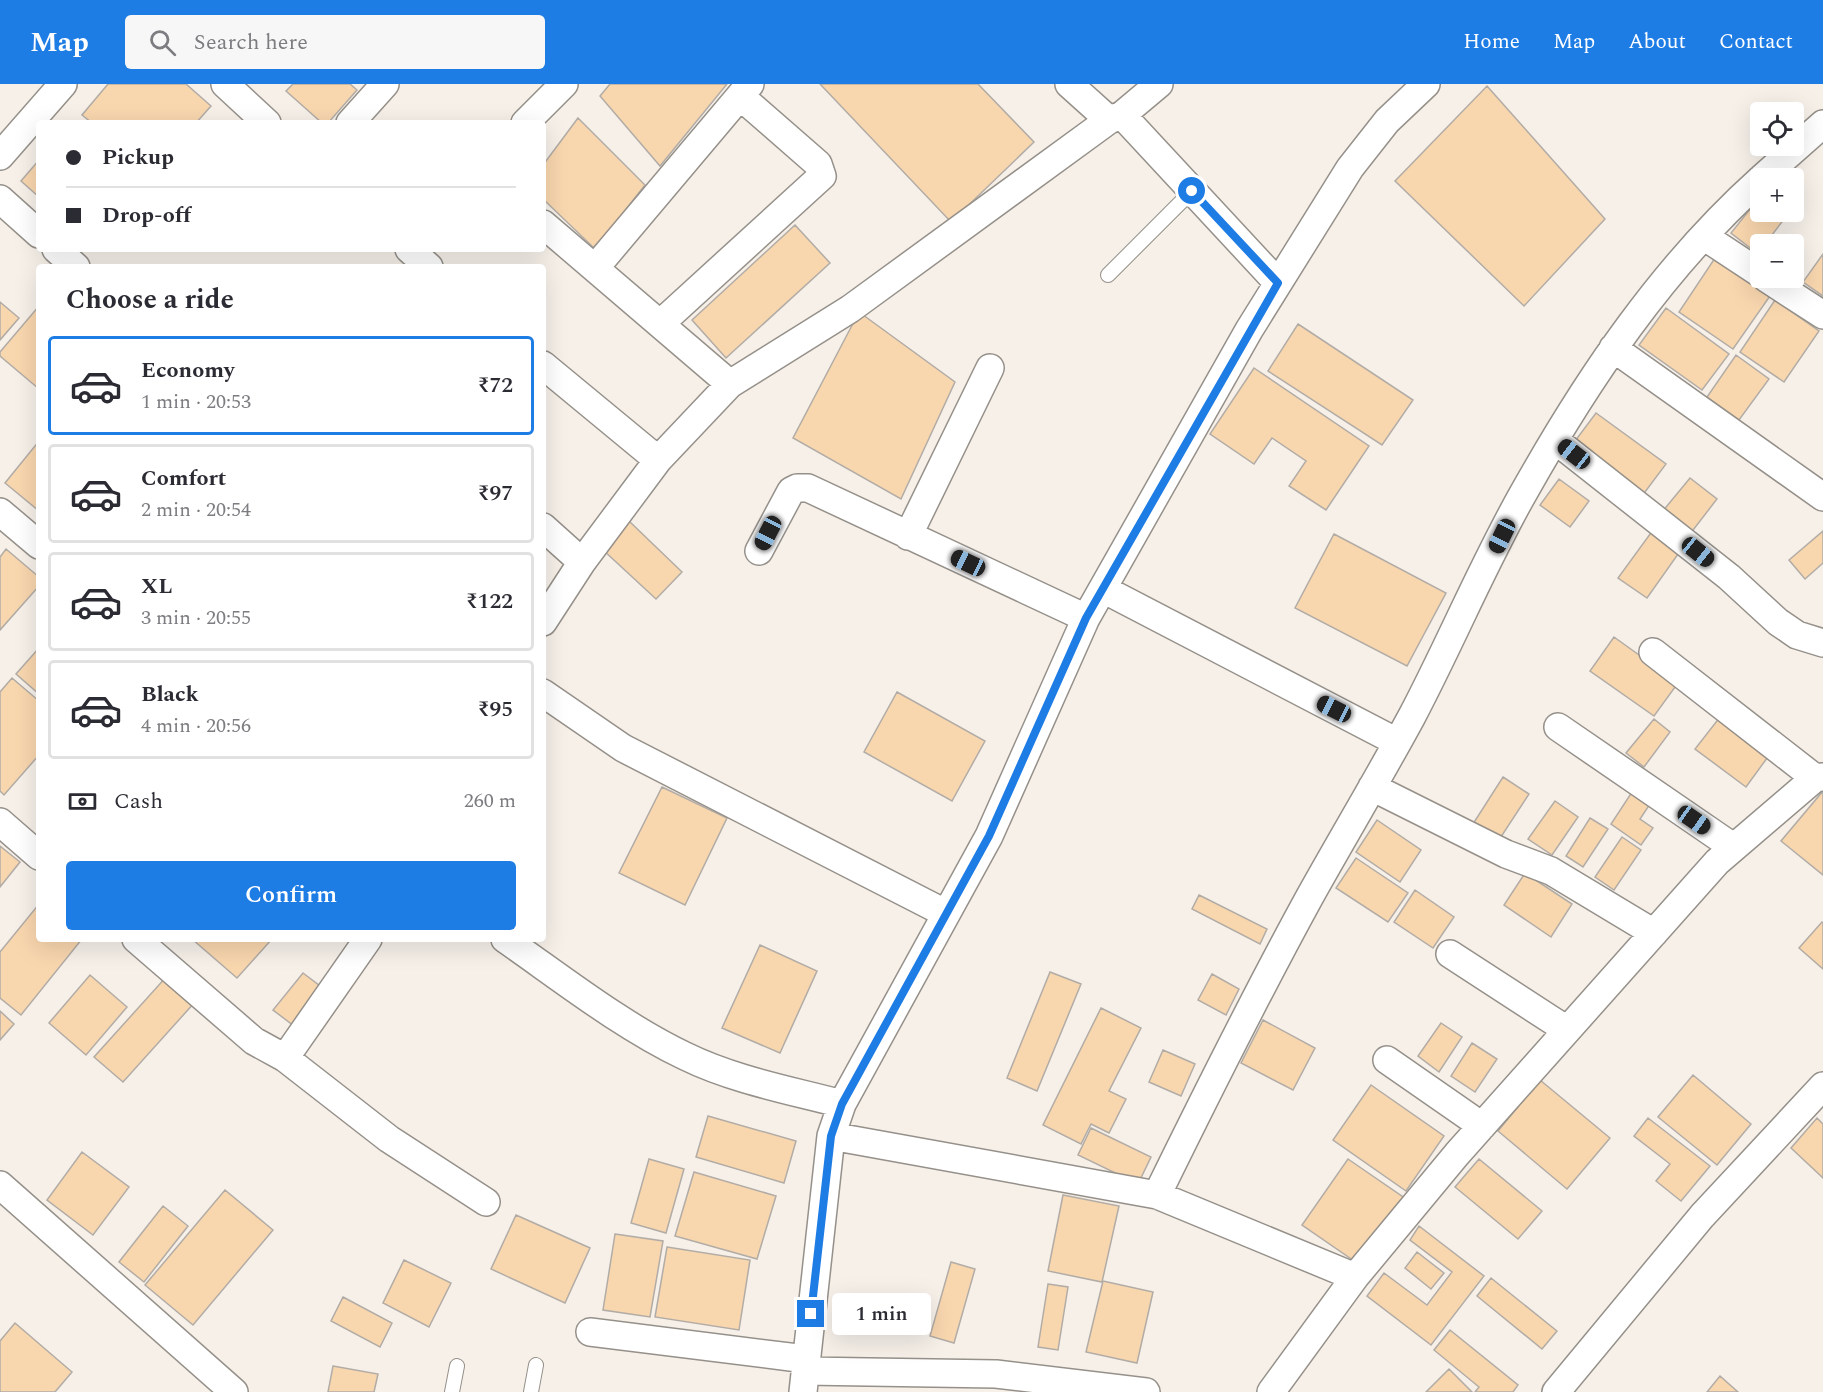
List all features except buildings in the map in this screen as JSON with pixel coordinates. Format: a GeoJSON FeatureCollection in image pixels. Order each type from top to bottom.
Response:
{"type":"FeatureCollection","features":[{"type":"Feature","properties":{"kind":"street"},"geometry":{"type":"LineString","coordinates":[[0,156],[63,84]]}},
{"type":"Feature","properties":{"kind":"street"},"geometry":{"type":"LineString","coordinates":[[225,84],[264,120]]}},
{"type":"Feature","properties":{"kind":"street"},"geometry":{"type":"LineString","coordinates":[[354,120],[385,84]]}},
{"type":"Feature","properties":{"kind":"street"},"geometry":{"type":"LineString","coordinates":[[528,120],[564,84]]}},
{"type":"Feature","properties":{"kind":"street"},"geometry":{"type":"LineString","coordinates":[[1069,84],[1115,117],[1192,191],[1278,283]]}},
{"type":"Feature","properties":{"kind":"street"},"geometry":{"type":"LineString","coordinates":[[546,617],[582,562],[658,460],[730,384],[850,309],[1159,84]]}},
{"type":"Feature","properties":{"kind":"street"},"geometry":{"type":"LineString","coordinates":[[805,1374],[831,1136],[842,1104],[989,836],[1086,618],[1278,283],[1350,168],[1387,122],[1426,84]]}},
{"type":"Feature","properties":{"kind":"street"},"geometry":{"type":"LineString","coordinates":[[595,268],[745,90],[818,164],[822,176],[661,323]]}},
{"type":"Feature","properties":{"kind":"street"},"geometry":{"type":"LineString","coordinates":[[1774,168],[1823,124]]}},
{"type":"Feature","properties":{"kind":"street"},"geometry":{"type":"LineString","coordinates":[[1157,1195],[1230,1046],[1397,742],[1523,493],[1613,348],[1705,237],[1750,191]]}},
{"type":"Feature","properties":{"kind":"street"},"geometry":{"type":"LineString","coordinates":[[0,200],[36,231]]}},
{"type":"Feature","properties":{"kind":"street"},"geometry":{"type":"LineString","coordinates":[[546,227],[730,384]]}},
{"type":"Feature","properties":{"kind":"street"},"geometry":{"type":"LineString","coordinates":[[1705,237],[1750,267]]}},
{"type":"Feature","properties":{"kind":"street"},"geometry":{"type":"LineString","coordinates":[[59,252],[73,264]]}},
{"type":"Feature","properties":{"kind":"street"},"geometry":{"type":"LineString","coordinates":[[412,252],[426,264]]}},
{"type":"Feature","properties":{"kind":"street"},"geometry":{"type":"LineString","coordinates":[[1781,288],[1823,315]]}},
{"type":"Feature","properties":{"kind":"street"},"geometry":{"type":"LineString","coordinates":[[1613,348],[1823,497]]}},
{"type":"Feature","properties":{"kind":"street"},"geometry":{"type":"LineString","coordinates":[[546,367],[658,460]]}},
{"type":"Feature","properties":{"kind":"street"},"geometry":{"type":"LineString","coordinates":[[908,536],[990,368]]}},
{"type":"Feature","properties":{"kind":"street"},"geometry":{"type":"LineString","coordinates":[[1555,440],[1685,542],[1778,622],[1797,635],[1823,643]]}},
{"type":"Feature","properties":{"kind":"street"},"geometry":{"type":"LineString","coordinates":[[759,551],[785,498],[797,488],[808,488],[1086,618]]}},
{"type":"Feature","properties":{"kind":"street"},"geometry":{"type":"LineString","coordinates":[[0,512],[36,542]]}},
{"type":"Feature","properties":{"kind":"street"},"geometry":{"type":"LineString","coordinates":[[546,530],[582,562]]}},
{"type":"Feature","properties":{"kind":"street"},"geometry":{"type":"LineString","coordinates":[[1103,589],[1397,742]]}},
{"type":"Feature","properties":{"kind":"street"},"geometry":{"type":"LineString","coordinates":[[1271,1392],[1356,1276],[1482,1126],[1567,1030],[1717,862],[1819,777],[1653,652]]}},
{"type":"Feature","properties":{"kind":"street"},"geometry":{"type":"LineString","coordinates":[[546,695],[623,748],[945,913]]}},
{"type":"Feature","properties":{"kind":"street"},"geometry":{"type":"LineString","coordinates":[[1558,727],[1733,847]]}},
{"type":"Feature","properties":{"kind":"street"},"geometry":{"type":"LineString","coordinates":[[1372,787],[1506,854],[1551,872],[1654,933]]}},
{"type":"Feature","properties":{"kind":"street"},"geometry":{"type":"LineString","coordinates":[[0,822],[36,853]]}},
{"type":"Feature","properties":{"kind":"street"},"geometry":{"type":"LineString","coordinates":[[139,942],[254,1041],[285,1058],[389,1138],[486,1202]]}},
{"type":"Feature","properties":{"kind":"street"},"geometry":{"type":"LineString","coordinates":[[285,1058],[366,942]]}},
{"type":"Feature","properties":{"kind":"street"},"geometry":{"type":"LineString","coordinates":[[508,942],[630,1024],[684,1056],[731,1075],[842,1104]]}},
{"type":"Feature","properties":{"kind":"street"},"geometry":{"type":"LineString","coordinates":[[1450,954],[1567,1030]]}},
{"type":"Feature","properties":{"kind":"street"},"geometry":{"type":"LineString","coordinates":[[1388,1060],[1482,1126]]}},
{"type":"Feature","properties":{"kind":"street"},"geometry":{"type":"LineString","coordinates":[[1556,1392],[1702,1216],[1823,1086]]}},
{"type":"Feature","properties":{"kind":"street"},"geometry":{"type":"LineString","coordinates":[[831,1136],[1157,1195],[1356,1276]]}},
{"type":"Feature","properties":{"kind":"street"},"geometry":{"type":"LineString","coordinates":[[0,1185],[234,1392]]}},
{"type":"Feature","properties":{"kind":"street"},"geometry":{"type":"LineString","coordinates":[[590,1332],[805,1374],[1146,1392]]}},
{"type":"Feature","properties":{"kind":"lane"},"geometry":{"type":"LineString","coordinates":[[1108,275],[1192,191]]}},
{"type":"Feature","properties":{"kind":"lane"},"geometry":{"type":"LineString","coordinates":[[531,1392],[536,1365]]}},
{"type":"Feature","properties":{"kind":"lane"},"geometry":{"type":"LineString","coordinates":[[452,1392],[457,1366]]}},
{"type":"Feature","properties":{"kind":"route"},"geometry":{"type":"LineString","coordinates":[[811,1314],[831,1136],[842,1104],[989,836],[1086,618],[1278,283],[1192,191]]}}]}
